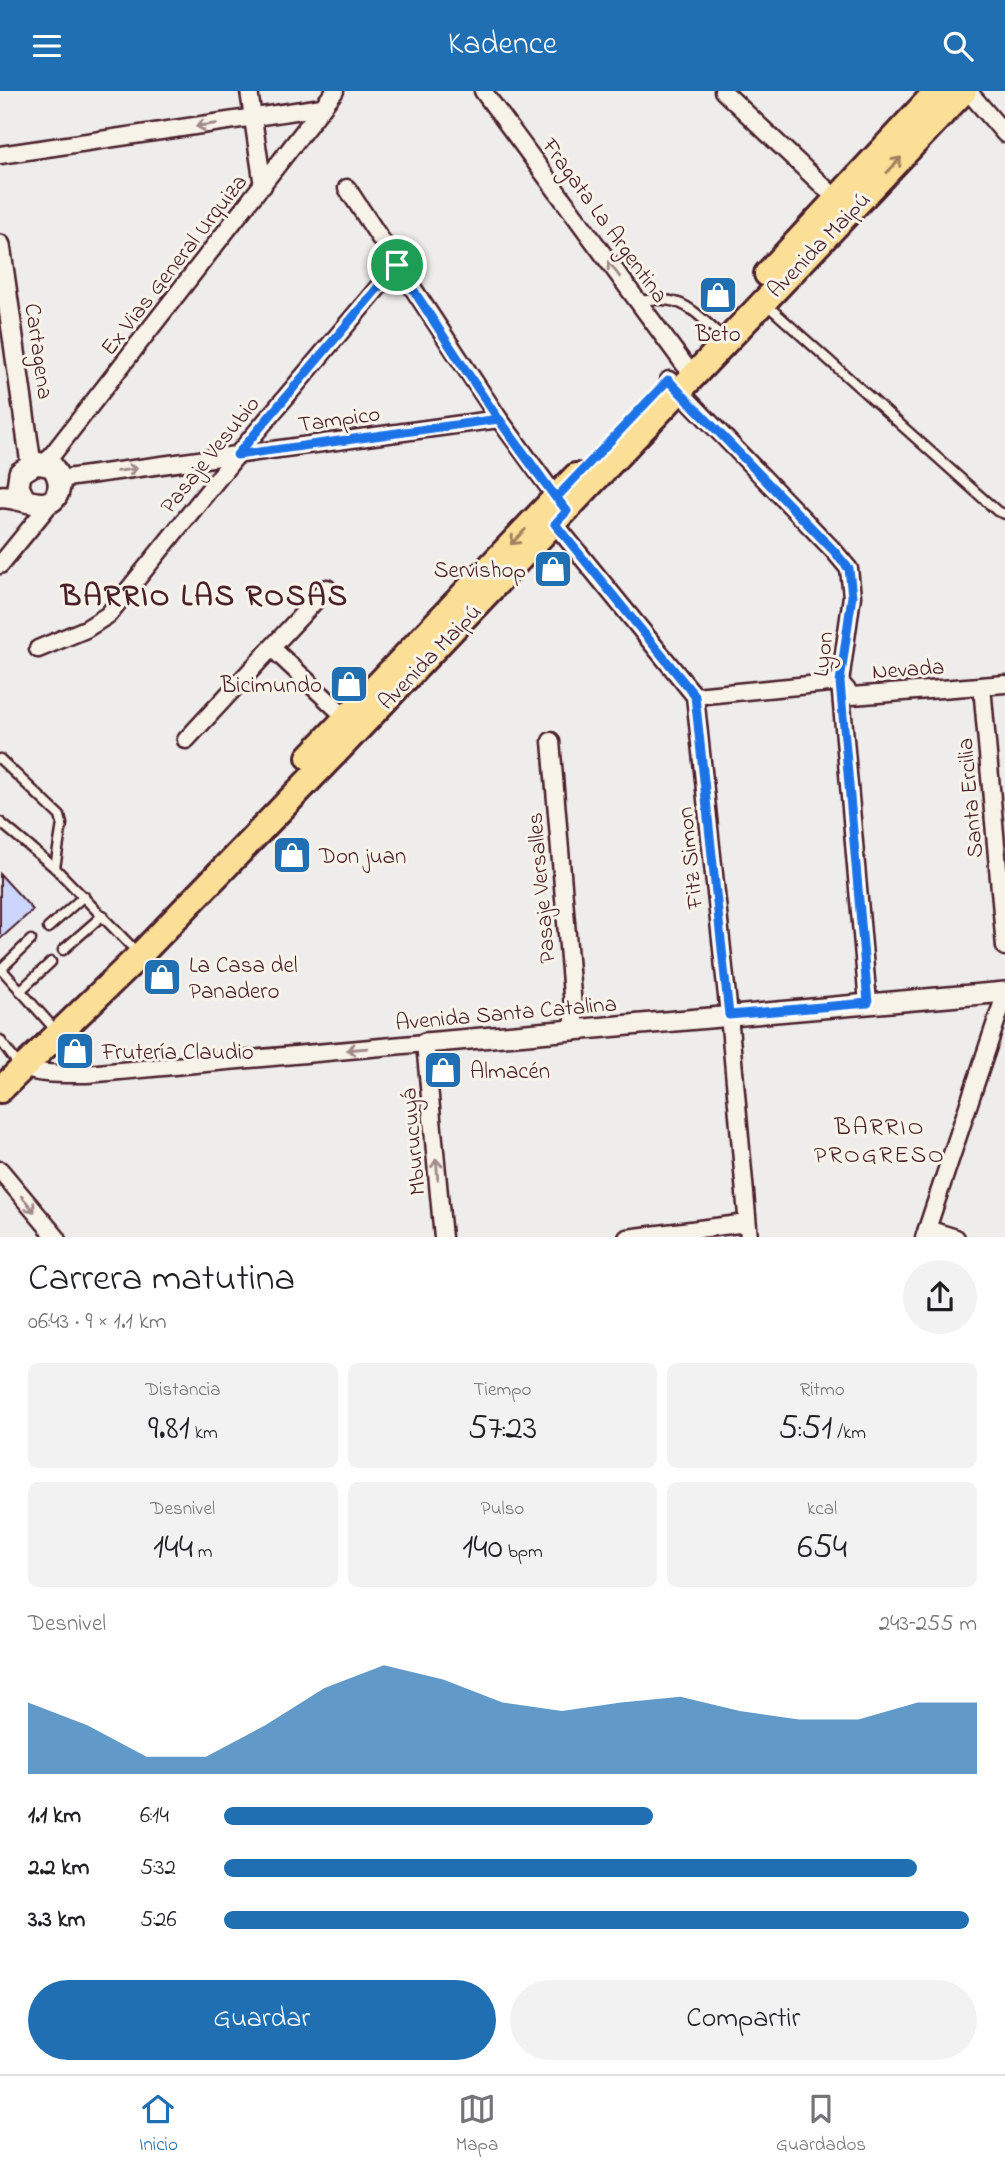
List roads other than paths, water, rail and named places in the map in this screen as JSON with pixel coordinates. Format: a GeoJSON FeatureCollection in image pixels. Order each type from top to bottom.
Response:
{"type":"FeatureCollection","features":[{"type":"Feature","properties":{"kind":"main road","name":"Avenida Maipú"},"geometry":{"type":"LineString","coordinates":[[721,335],[764,302],[937,91]]}},
{"type":"Feature","properties":{"kind":"main road","name":"Avenida Maipú"},"geometry":{"type":"LineString","coordinates":[[0,1090],[10,1060],[51,1025],[559,511],[843,205],[966,91]]}},
{"type":"Feature","properties":{"kind":"main road"},"geometry":{"type":"LineString","coordinates":[[0,496],[15,496],[37,505],[52,500],[57,493],[31,472],[18,487],[24,499]]}},
{"type":"Feature","properties":{"kind":"main road","name":"Avenida Maipú"},"geometry":{"type":"LineString","coordinates":[[10,1060],[142,953],[352,723]]}},
{"type":"Feature","properties":{"kind":"street"},"geometry":{"type":"LineString","coordinates":[[249,91],[263,186]]}},
{"type":"Feature","properties":{"kind":"street","name":"Ex Vias General Urquiza"},"geometry":{"type":"LineString","coordinates":[[31,472],[263,186],[335,91]]}},
{"type":"Feature","properties":{"kind":"street","name":"Fragata La Argentina"},"geometry":{"type":"LineString","coordinates":[[483,91],[637,301],[681,377]]}},
{"type":"Feature","properties":{"kind":"street"},"geometry":{"type":"LineString","coordinates":[[723,91],[843,205]]}},
{"type":"Feature","properties":{"kind":"street"},"geometry":{"type":"LineString","coordinates":[[966,91],[1005,134]]}},
{"type":"Feature","properties":{"kind":"street"},"geometry":{"type":"LineString","coordinates":[[0,155],[322,107]]}},
{"type":"Feature","properties":{"kind":"street"},"geometry":{"type":"LineString","coordinates":[[347,187],[559,511],[695,696]]}},
{"type":"Feature","properties":{"kind":"street","name":"Cartagena"},"geometry":{"type":"LineString","coordinates":[[0,245],[31,472]]}},
{"type":"Feature","properties":{"kind":"street","name":"Pasaje Vesubio"},"geometry":{"type":"LineString","coordinates":[[38,649],[86,629],[108,615],[237,455],[397,265]]}},
{"type":"Feature","properties":{"kind":"street","name":"Lyon"},"geometry":{"type":"LineString","coordinates":[[681,377],[849,569],[852,596],[840,682],[868,1003]]}},
{"type":"Feature","properties":{"kind":"street","name":"Tampico"},"geometry":{"type":"LineString","coordinates":[[31,472],[237,455],[499,419]]}},
{"type":"Feature","properties":{"kind":"street"},"geometry":{"type":"LineString","coordinates":[[0,565],[52,500]]}},
{"type":"Feature","properties":{"kind":"street"},"geometry":{"type":"LineString","coordinates":[[186,740],[327,588]]}},
{"type":"Feature","properties":{"kind":"street"},"geometry":{"type":"LineString","coordinates":[[273,649],[352,723]]}},
{"type":"Feature","properties":{"kind":"street","name":"Nevada"},"geometry":{"type":"LineString","coordinates":[[695,696],[840,682],[852,695],[1005,684]]}},
{"type":"Feature","properties":{"kind":"street","name":"Santa Ercilia"},"geometry":{"type":"LineString","coordinates":[[982,685],[1005,947]]}},
{"type":"Feature","properties":{"kind":"street","name":"Fitz Simon"},"geometry":{"type":"LineString","coordinates":[[695,696],[729,1015],[748,1230]]}},
{"type":"Feature","properties":{"kind":"street","name":"Pasaje Versalles"},"geometry":{"type":"LineString","coordinates":[[551,741],[575,1031]]}},
{"type":"Feature","properties":{"kind":"street"},"geometry":{"type":"LineString","coordinates":[[956,1237],[925,1233],[1005,993]]}},
{"type":"Feature","properties":{"kind":"street","name":"Avenida Santa Catalina"},"geometry":{"type":"LineString","coordinates":[[10,1060],[64,1074],[87,1074],[729,1015],[1005,993]]}},
{"type":"Feature","properties":{"kind":"street","name":"Mburucuyá"},"geometry":{"type":"LineString","coordinates":[[425,1043],[443,1237]]}},
{"type":"Feature","properties":{"kind":"street"},"geometry":{"type":"LineString","coordinates":[[0,1170],[57,1237]]}},
{"type":"Feature","properties":{"kind":"street"},"geometry":{"type":"LineString","coordinates":[[627,1237],[748,1230]]}},
{"type":"Feature","properties":{"kind":"lane"},"geometry":{"type":"LineString","coordinates":[[637,301],[663,298],[685,303],[721,335]]}},
{"type":"Feature","properties":{"kind":"lane"},"geometry":{"type":"LineString","coordinates":[[764,302],[997,511],[1005,514]]}},
{"type":"Feature","properties":{"kind":"lane"},"geometry":{"type":"LineString","coordinates":[[0,759],[60,816],[62,824],[55,868]]}},
{"type":"Feature","properties":{"kind":"lane"},"geometry":{"type":"LineString","coordinates":[[0,822],[55,868],[130,945]]}},
{"type":"Feature","properties":{"kind":"lane"},"geometry":{"type":"LineString","coordinates":[[48,928],[84,896]]}},
{"type":"Feature","properties":{"kind":"lane"},"geometry":{"type":"LineString","coordinates":[[63,950],[103,915]]}},
{"type":"Feature","properties":{"kind":"lane"},"geometry":{"type":"LineString","coordinates":[[31,940],[3,967],[4,972],[51,1025]]}},
{"type":"Feature","properties":{"kind":"lane"},"geometry":{"type":"LineString","coordinates":[[20,991],[51,962]]}},
{"type":"Feature","properties":{"kind":"place","name":"Beto"},"geometry":{"type":"Point","coordinates":[718,295]}},
{"type":"Feature","properties":{"kind":"place","name":"Servishop"},"geometry":{"type":"Point","coordinates":[553,569]}},
{"type":"Feature","properties":{"kind":"place","name":"Bicimundo"},"geometry":{"type":"Point","coordinates":[349,684]}},
{"type":"Feature","properties":{"kind":"place","name":"Don juan"},"geometry":{"type":"Point","coordinates":[292,855]}},
{"type":"Feature","properties":{"kind":"place","name":"La Casa del Panadero"},"geometry":{"type":"Point","coordinates":[162,977]}},
{"type":"Feature","properties":{"kind":"place","name":"Frutería Claudio"},"geometry":{"type":"Point","coordinates":[75,1051]}},
{"type":"Feature","properties":{"kind":"place","name":"Almacén"},"geometry":{"type":"Point","coordinates":[443,1070]}},
{"type":"Feature","properties":{"kind":"district","name":"BARRIO LAS ROSAS"},"geometry":{"type":"Point","coordinates":[205,595]}},
{"type":"Feature","properties":{"kind":"district","name":"BARRIO PROGRESO"},"geometry":{"type":"Point","coordinates":[880,1140]}}]}
